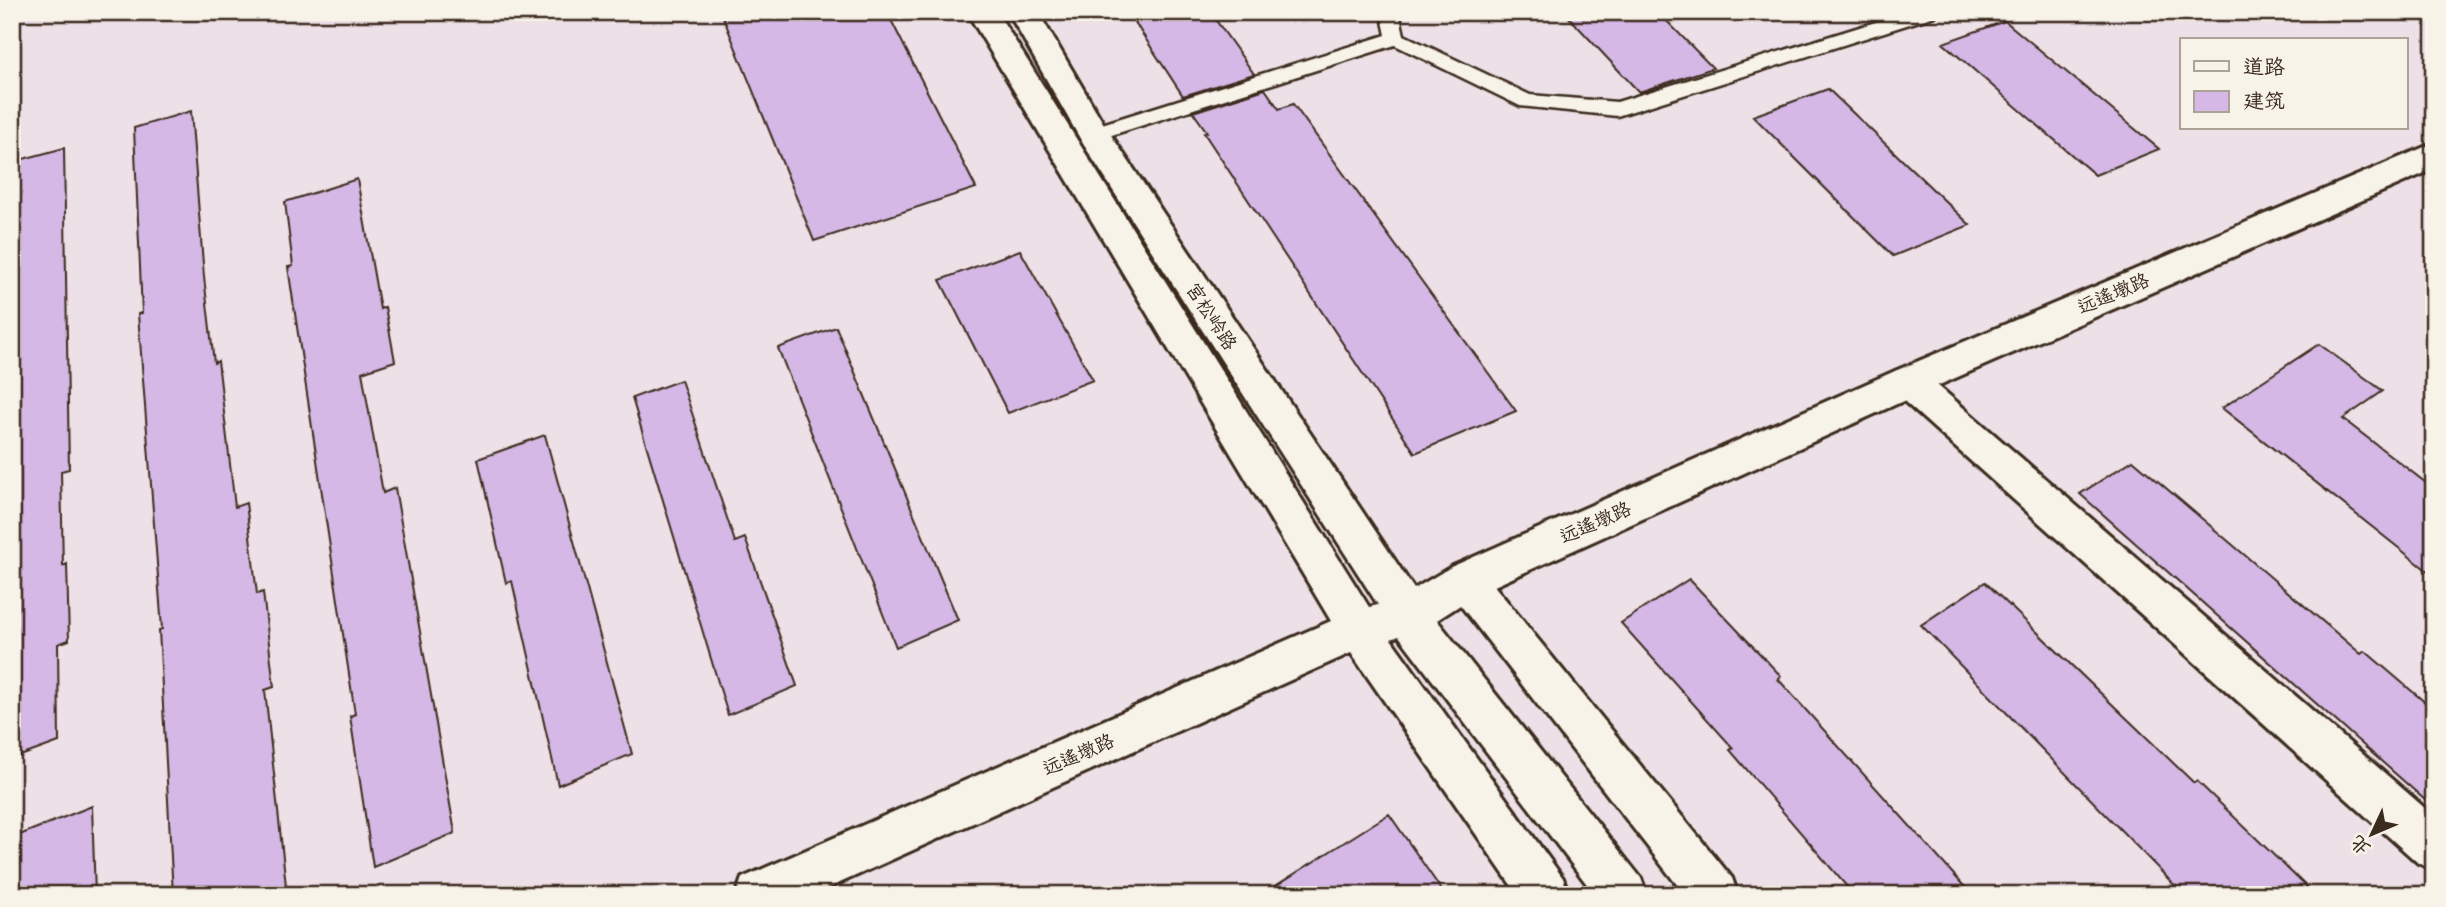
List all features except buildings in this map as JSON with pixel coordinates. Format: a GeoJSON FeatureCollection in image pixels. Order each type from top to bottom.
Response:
{"type":"FeatureCollection","features":[{"type":"Feature","properties":{"kind":"street"},"geometry":{"type":"LineString","coordinates":[[982,12],[1359,629],[1546,895]]}},
{"type":"Feature","properties":{"kind":"street","name":"宫松岭路"},"geometry":{"type":"LineString","coordinates":[[1023,12],[1093,134],[1408,615],[1624,895]]}},
{"type":"Feature","properties":{"kind":"street","name":"远遥墩路"},"geometry":{"type":"LineString","coordinates":[[759,895],[1359,629],[1408,615],[1465,580],[1908,382],[2434,155]]}},
{"type":"Feature","properties":{"kind":"street"},"geometry":{"type":"LineString","coordinates":[[1908,382],[2434,848]]}},
{"type":"Feature","properties":{"kind":"street"},"geometry":{"type":"LineString","coordinates":[[1465,580],[1715,895]]}},
{"type":"Feature","properties":{"kind":"lane"},"geometry":{"type":"LineString","coordinates":[[1390,12],[1396,38]]}},
{"type":"Feature","properties":{"kind":"lane"},"geometry":{"type":"LineString","coordinates":[[1093,134],[1396,38],[1527,101],[1618,109],[1929,12]]}}]}
